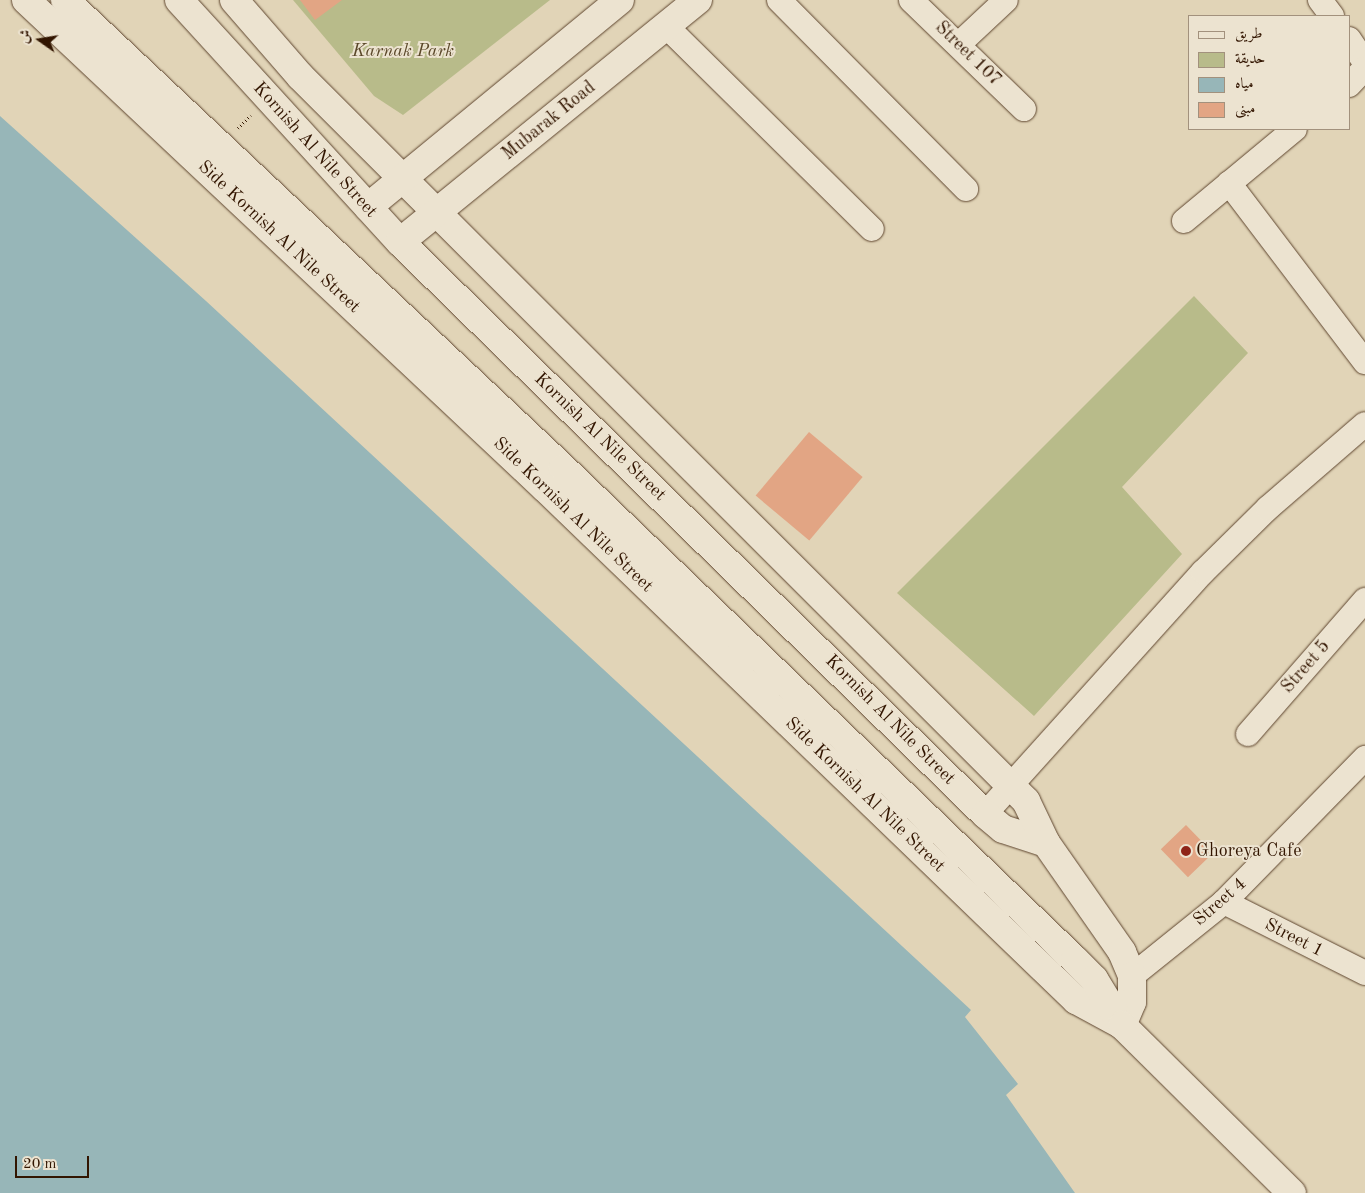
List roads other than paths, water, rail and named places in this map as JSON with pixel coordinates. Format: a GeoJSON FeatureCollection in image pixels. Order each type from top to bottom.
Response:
{"type":"FeatureCollection","features":[{"type":"Feature","properties":{"kind":"street","name":"Side Kornish Al Nile Street"},"geometry":{"type":"LineString","coordinates":[[26,0],[545,488],[1076,1000],[1122,1026]]}},
{"type":"Feature","properties":{"kind":"street","name":"Side Kornish Al Nile Street"},"geometry":{"type":"LineString","coordinates":[[65,0],[570,474],[1075,960],[1094,979],[1122,1026],[1292,1193]]}},
{"type":"Feature","properties":{"kind":"street","name":"Kornish Al Nile Street"},"geometry":{"type":"LineString","coordinates":[[179,0],[400,242],[788,619],[985,814],[1003,829],[1046,843]]}},
{"type":"Feature","properties":{"kind":"street"},"geometry":{"type":"LineString","coordinates":[[234,0],[300,76],[1026,801],[1046,843],[1122,952],[1132,976],[1132,1002],[1122,1026]]}},
{"type":"Feature","properties":{"kind":"street"},"geometry":{"type":"LineString","coordinates":[[368,206],[620,0]]}},
{"type":"Feature","properties":{"kind":"street","name":"Mubarak Road"},"geometry":{"type":"LineString","coordinates":[[400,242],[698,0]]}},
{"type":"Feature","properties":{"kind":"street"},"geometry":{"type":"LineString","coordinates":[[779,0],[966,188]]}},
{"type":"Feature","properties":{"kind":"street","name":"Street 107"},"geometry":{"type":"LineString","coordinates":[[911,0],[1024,108]]}},
{"type":"Feature","properties":{"kind":"street"},"geometry":{"type":"LineString","coordinates":[[959,44],[1006,0]]}},
{"type":"Feature","properties":{"kind":"street"},"geometry":{"type":"LineString","coordinates":[[1320,0],[1331,15]]}},
{"type":"Feature","properties":{"kind":"street"},"geometry":{"type":"LineString","coordinates":[[666,26],[872,229]]}},
{"type":"Feature","properties":{"kind":"street"},"geometry":{"type":"LineString","coordinates":[[1350,40],[1364,61],[1364,69],[1350,83]]}},
{"type":"Feature","properties":{"kind":"street"},"geometry":{"type":"LineString","coordinates":[[1184,221],[1294,130]]}},
{"type":"Feature","properties":{"kind":"street"},"geometry":{"type":"LineString","coordinates":[[1229,183],[1365,362]]}},
{"type":"Feature","properties":{"kind":"street"},"geometry":{"type":"LineString","coordinates":[[985,814],[1010,783],[1203,572],[1268,508],[1365,424]]}},
{"type":"Feature","properties":{"kind":"street"},"geometry":{"type":"LineString","coordinates":[[788,619],[814,589]]}},
{"type":"Feature","properties":{"kind":"street","name":"Street 5"},"geometry":{"type":"LineString","coordinates":[[1248,734],[1365,600]]}},
{"type":"Feature","properties":{"kind":"street","name":"Street 4"},"geometry":{"type":"LineString","coordinates":[[1132,976],[1224,902],[1365,758]]}},
{"type":"Feature","properties":{"kind":"street","name":"Street 1"},"geometry":{"type":"LineString","coordinates":[[1224,902],[1365,973]]}},
{"type":"Feature","properties":{"kind":"water"},"geometry":{"type":"Polygon","coordinates":[[[0,116],[206,301],[971,1010],[965,1017],[1018,1084],[1006,1095],[1075,1193],[0,1193],[0,116]]]}},
{"type":"Feature","properties":{"kind":"place","name":"Ghoreya Cafe"},"geometry":{"type":"Point","coordinates":[1186,851]}},
{"type":"Feature","properties":{"kind":"park label","name":"Karnak Park"},"geometry":{"type":"Point","coordinates":[403,51]}}]}
